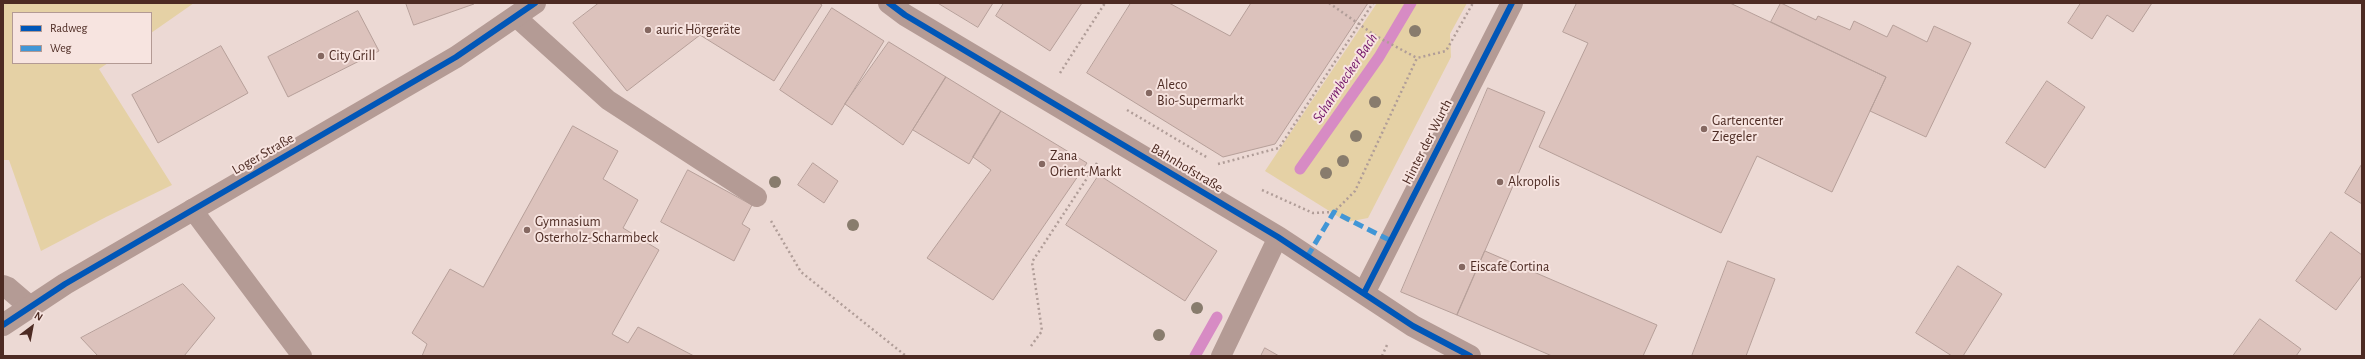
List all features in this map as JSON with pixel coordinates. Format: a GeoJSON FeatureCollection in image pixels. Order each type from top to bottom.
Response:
{"type":"FeatureCollection","features":[{"type":"Feature","properties":{"kind":"street","name":"Loger Straße"},"geometry":{"type":"LineString","coordinates":[[3,325],[29,306],[192,209],[456,57],[535,3]]}},
{"type":"Feature","properties":{"kind":"street","name":"Bahnhofstraße"},"geometry":{"type":"LineString","coordinates":[[889,3],[905,15],[1114,138],[1278,238],[1413,326],[1470,356]]}},
{"type":"Feature","properties":{"kind":"street","name":"Hinter der Wurth"},"geometry":{"type":"LineString","coordinates":[[1364,293],[1512,3]]}},
{"type":"Feature","properties":{"kind":"street"},"geometry":{"type":"LineString","coordinates":[[3,286],[8,288],[29,306]]}},
{"type":"Feature","properties":{"kind":"lane"},"geometry":{"type":"LineString","coordinates":[[516,17],[608,100],[757,197]]}},
{"type":"Feature","properties":{"kind":"lane"},"geometry":{"type":"LineString","coordinates":[[192,209],[302,356]]}},
{"type":"Feature","properties":{"kind":"lane"},"geometry":{"type":"LineString","coordinates":[[1222,356],[1278,238]]}},
{"type":"Feature","properties":{"kind":"path"},"geometry":{"type":"LineString","coordinates":[[1057,77],[1106,3]]}},
{"type":"Feature","properties":{"kind":"path"},"geometry":{"type":"LineString","coordinates":[[1329,3],[1376,36],[1399,50],[1417,58],[1446,52],[1473,3]]}},
{"type":"Feature","properties":{"kind":"path"},"geometry":{"type":"LineString","coordinates":[[1218,164],[1279,148],[1373,3]]}},
{"type":"Feature","properties":{"kind":"path"},"geometry":{"type":"LineString","coordinates":[[1257,187],[1313,213],[1334,212],[1355,191],[1417,58]]}},
{"type":"Feature","properties":{"kind":"path"},"geometry":{"type":"LineString","coordinates":[[1120,106],[1224,168]]}},
{"type":"Feature","properties":{"kind":"path"},"geometry":{"type":"LineString","coordinates":[[1031,346],[1042,331],[1032,262],[1114,138]]}},
{"type":"Feature","properties":{"kind":"path"},"geometry":{"type":"LineString","coordinates":[[757,197],[801,272],[906,356]]}},
{"type":"Feature","properties":{"kind":"shaded area"},"geometry":{"type":"Polygon","coordinates":[[[3,3],[194,3],[152,32],[152,12],[12,12],[12,64],[106,64],[99,69],[172,185],[41,251],[9,160],[3,160],[3,3]]]}},
{"type":"Feature","properties":{"kind":"shaded area"},"geometry":{"type":"Polygon","coordinates":[[[1377,3],[1467,3],[1450,34],[1451,57],[1368,218],[1347,222],[1265,171],[1377,3]]]}},
{"type":"Feature","properties":{"kind":"building"},"geometry":{"type":"Polygon","coordinates":[[[406,3],[473,3],[474,4],[414,25],[406,3]]]}},
{"type":"Feature","properties":{"kind":"building"},"geometry":{"type":"Polygon","coordinates":[[[599,3],[819,3],[822,5],[774,81],[700,35],[627,91],[573,23],[599,3]]]}},
{"type":"Feature","properties":{"kind":"building"},"geometry":{"type":"Polygon","coordinates":[[[938,3],[993,3],[978,27],[938,3]]]}},
{"type":"Feature","properties":{"kind":"building"},"geometry":{"type":"Polygon","coordinates":[[[1004,3],[1082,3],[1050,51],[996,16],[1004,3]]]}},
{"type":"Feature","properties":{"kind":"building"},"geometry":{"type":"Polygon","coordinates":[[[1131,3],[1169,3],[1230,36],[1251,3],[1368,3],[1275,144],[1223,157],[1087,73],[1131,3]]]}},
{"type":"Feature","properties":{"kind":"building","name":"Gartencenter Ziegeler"},"geometry":{"type":"Polygon","coordinates":[[[1577,3],[1730,3],[1886,77],[1832,192],[1757,156],[1721,233],[1539,147],[1588,43],[1563,32],[1577,3]]]}},
{"type":"Feature","properties":{"kind":"building"},"geometry":{"type":"Polygon","coordinates":[[[1781,3],[1816,20],[1818,16],[1850,30],[1854,21],[1887,37],[1893,25],[1927,42],[1934,26],[1971,43],[1926,137],[1870,111],[1886,77],[1771,22],[1781,3]]]}},
{"type":"Feature","properties":{"kind":"building"},"geometry":{"type":"Polygon","coordinates":[[[2081,3],[2152,3],[2133,32],[2107,15],[2092,39],[2068,23],[2081,3]]]}},
{"type":"Feature","properties":{"kind":"building"},"geometry":{"type":"Polygon","coordinates":[[[832,8],[884,41],[832,125],[780,90],[832,8]]]}},
{"type":"Feature","properties":{"kind":"building"},"geometry":{"type":"Polygon","coordinates":[[[358,11],[379,51],[288,97],[268,57],[358,11]]]}},
{"type":"Feature","properties":{"kind":"building"},"geometry":{"type":"Polygon","coordinates":[[[889,42],[946,77],[903,145],[845,104],[889,42]]]}},
{"type":"Feature","properties":{"kind":"building"},"geometry":{"type":"Polygon","coordinates":[[[221,46],[248,93],[158,143],[132,95],[221,46]]]}},
{"type":"Feature","properties":{"kind":"building"},"geometry":{"type":"Polygon","coordinates":[[[946,77],[1001,111],[969,164],[913,130],[946,77]]]}},
{"type":"Feature","properties":{"kind":"building"},"geometry":{"type":"Polygon","coordinates":[[[2047,81],[2085,107],[2045,168],[2006,143],[2047,81]]]}},
{"type":"Feature","properties":{"kind":"building"},"geometry":{"type":"Polygon","coordinates":[[[1488,88],[1545,112],[1457,315],[1401,292],[1488,88]]]}},
{"type":"Feature","properties":{"kind":"building"},"geometry":{"type":"Polygon","coordinates":[[[1001,111],[1087,163],[993,300],[927,258],[991,170],[973,157],[1001,111]]]}},
{"type":"Feature","properties":{"kind":"building"},"geometry":{"type":"Polygon","coordinates":[[[573,126],[618,151],[603,179],[638,200],[623,228],[659,250],[612,334],[628,343],[638,327],[694,356],[422,356],[427,344],[412,333],[450,269],[483,287],[573,126]]]}},
{"type":"Feature","properties":{"kind":"building"},"geometry":{"type":"Polygon","coordinates":[[[813,163],[838,181],[824,203],[798,185],[813,163]]]}},
{"type":"Feature","properties":{"kind":"building"},"geometry":{"type":"Polygon","coordinates":[[[2362,164],[2362,204],[2345,193],[2362,164]]]}},
{"type":"Feature","properties":{"kind":"building"},"geometry":{"type":"Polygon","coordinates":[[[688,170],[752,205],[742,224],[750,229],[734,261],[661,222],[688,170]]]}},
{"type":"Feature","properties":{"kind":"building"},"geometry":{"type":"Polygon","coordinates":[[[1099,175],[1217,251],[1185,301],[1066,225],[1099,175]]]}},
{"type":"Feature","properties":{"kind":"building"},"geometry":{"type":"Polygon","coordinates":[[[2331,232],[2362,255],[2362,275],[2336,310],[2296,281],[2331,232]]]}},
{"type":"Feature","properties":{"kind":"building"},"geometry":{"type":"Polygon","coordinates":[[[1485,251],[1657,325],[1643,356],[1552,356],[1457,315],[1485,251]]]}},
{"type":"Feature","properties":{"kind":"building"},"geometry":{"type":"Polygon","coordinates":[[[1728,261],[1775,279],[1746,356],[1692,356],[1728,261]]]}},
{"type":"Feature","properties":{"kind":"building"},"geometry":{"type":"Polygon","coordinates":[[[1958,266],[2002,294],[1963,356],[1952,356],[1916,333],[1958,266]]]}},
{"type":"Feature","properties":{"kind":"building"},"geometry":{"type":"Polygon","coordinates":[[[183,284],[215,318],[184,356],[98,356],[81,338],[183,284]]]}},
{"type":"Feature","properties":{"kind":"building"},"geometry":{"type":"Polygon","coordinates":[[[2260,319],[2301,349],[2296,356],[2233,356],[2260,319]]]}},
{"type":"Feature","properties":{"kind":"building"},"geometry":{"type":"Polygon","coordinates":[[[1265,348],[1279,356],[1261,356],[1265,348]]]}},
{"type":"Feature","properties":{"kind":"waterway","name":"Scharmbecker Bach"},"geometry":{"type":"LineString","coordinates":[[1300,169],[1379,57],[1411,3]]}},
{"type":"Feature","properties":{"kind":"waterway","name":"Scharmbecker Bach"},"geometry":{"type":"LineString","coordinates":[[1195,356],[1217,317]]}},
{"type":"Feature","properties":{"kind":"marked path"},"geometry":{"type":"LineString","coordinates":[[1307,257],[1334,212],[1391,241]]}},
{"type":"Feature","properties":{"kind":"cycle path"},"geometry":{"type":"LineString","coordinates":[[3,325],[65,284],[456,57],[535,3]]}},
{"type":"Feature","properties":{"kind":"cycle path"},"geometry":{"type":"LineString","coordinates":[[889,3],[905,15],[1278,237],[1413,326],[1470,356]]}},
{"type":"Feature","properties":{"kind":"cycle path"},"geometry":{"type":"LineString","coordinates":[[1364,293],[1512,3]]}},
{"type":"Feature","properties":{"kind":"place","name":"auric Hörgeräte"},"geometry":{"type":"Point","coordinates":[648,30]}},
{"type":"Feature","properties":{"kind":"place","name":"City Grill"},"geometry":{"type":"Point","coordinates":[321,56]}},
{"type":"Feature","properties":{"kind":"place","name":"Aleco Bio-Supermarkt"},"geometry":{"type":"Point","coordinates":[1149,93]}},
{"type":"Feature","properties":{"kind":"place","name":"Gartencenter Ziegeler"},"geometry":{"type":"Point","coordinates":[1704,129]}},
{"type":"Feature","properties":{"kind":"place","name":"Zana Orient-Markt"},"geometry":{"type":"Point","coordinates":[1042,164]}},
{"type":"Feature","properties":{"kind":"place","name":"Akropolis"},"geometry":{"type":"Point","coordinates":[1500,182]}},
{"type":"Feature","properties":{"kind":"place","name":"Gymnasium Osterholz-Scharmbeck"},"geometry":{"type":"Point","coordinates":[527,230]}},
{"type":"Feature","properties":{"kind":"place","name":"Eiscafe Cortina"},"geometry":{"type":"Point","coordinates":[1462,267]}}]}
